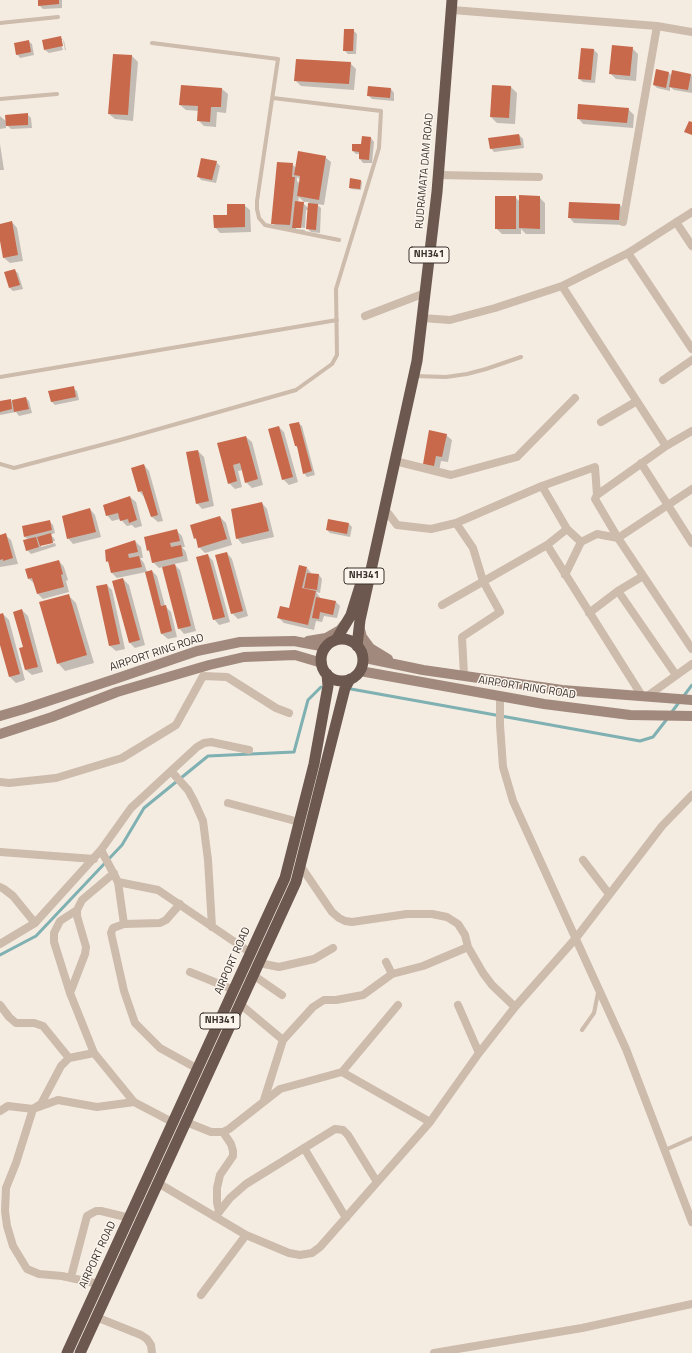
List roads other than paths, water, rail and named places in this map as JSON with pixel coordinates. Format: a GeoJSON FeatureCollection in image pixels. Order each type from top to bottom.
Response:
{"type":"FeatureCollection","features":[{"type":"Feature","properties":{"kind":"highway","name":"RUDRAMATA DAM ROAD"},"geometry":{"type":"LineString","coordinates":[[384,508],[417,360],[438,175],[452,5]]}},
{"type":"Feature","properties":{"kind":"highway","name":"NH341"},"geometry":{"type":"LineString","coordinates":[[326,647],[336,640],[351,615],[384,508]]}},
{"type":"Feature","properties":{"kind":"highway","name":"NH341"},"geometry":{"type":"LineString","coordinates":[[80,1353],[296,882],[343,696],[350,679],[360,671],[362,666],[359,626],[384,508]]}},
{"type":"Feature","properties":{"kind":"highway"},"geometry":{"type":"LineString","coordinates":[[336,640],[348,640],[360,651]]}},
{"type":"Feature","properties":{"kind":"highway"},"geometry":{"type":"LineString","coordinates":[[322,663],[323,652],[326,647]]}},
{"type":"Feature","properties":{"kind":"highway","name":"NH341"},"geometry":{"type":"LineString","coordinates":[[322,663],[327,674]]}},
{"type":"Feature","properties":{"kind":"highway"},"geometry":{"type":"LineString","coordinates":[[327,674],[338,680],[350,679]]}},
{"type":"Feature","properties":{"kind":"highway","name":"AIRPORT ROAD"},"geometry":{"type":"LineString","coordinates":[[67,1353],[285,878],[314,764],[328,686],[327,674]]}},
{"type":"Feature","properties":{"kind":"main road"},"geometry":{"type":"LineString","coordinates":[[294,641],[311,641],[326,638],[340,630],[351,615]]}},
{"type":"Feature","properties":{"kind":"main road"},"geometry":{"type":"LineString","coordinates":[[359,626],[362,637],[370,648],[388,659],[404,666]]}},
{"type":"Feature","properties":{"kind":"main road","name":"AIRPORT RING ROAD"},"geometry":{"type":"LineString","coordinates":[[0,716],[82,690],[197,650],[240,642],[294,641],[326,647]]}},
{"type":"Feature","properties":{"kind":"main road","name":"AIRPORT RING ROAD"},"geometry":{"type":"LineString","coordinates":[[360,651],[370,659],[464,676],[562,690],[688,700]]}},
{"type":"Feature","properties":{"kind":"main road"},"geometry":{"type":"LineString","coordinates":[[0,734],[52,717],[117,692],[209,665],[244,657],[295,655],[322,663]]}},
{"type":"Feature","properties":{"kind":"main road","name":"AIRPORT RING ROAD"},"geometry":{"type":"LineString","coordinates":[[360,671],[544,704],[630,715],[687,716]]}},
{"type":"Feature","properties":{"kind":"street"},"geometry":{"type":"LineString","coordinates":[[452,5],[657,26],[692,32]]}},
{"type":"Feature","properties":{"kind":"street"},"geometry":{"type":"LineString","coordinates":[[623,222],[657,26]]}},
{"type":"Feature","properties":{"kind":"street"},"geometry":{"type":"LineString","coordinates":[[438,175],[539,177]]}},
{"type":"Feature","properties":{"kind":"street"},"geometry":{"type":"LineString","coordinates":[[422,318],[450,320],[495,308],[562,286],[628,253],[692,212]]}},
{"type":"Feature","properties":{"kind":"street"},"geometry":{"type":"LineString","coordinates":[[676,222],[692,246]]}},
{"type":"Feature","properties":{"kind":"street"},"geometry":{"type":"LineString","coordinates":[[628,253],[689,340],[692,349]]}},
{"type":"Feature","properties":{"kind":"street"},"geometry":{"type":"LineString","coordinates":[[562,286],[666,446]]}},
{"type":"Feature","properties":{"kind":"street"},"geometry":{"type":"LineString","coordinates":[[365,316],[425,292]]}},
{"type":"Feature","properties":{"kind":"street"},"geometry":{"type":"LineString","coordinates":[[663,380],[692,360]]}},
{"type":"Feature","properties":{"kind":"street"},"geometry":{"type":"LineString","coordinates":[[395,461],[451,475],[517,457],[575,398]]}},
{"type":"Feature","properties":{"kind":"street"},"geometry":{"type":"LineString","coordinates":[[601,422],[637,401]]}},
{"type":"Feature","properties":{"kind":"street"},"geometry":{"type":"LineString","coordinates":[[597,494],[666,446],[692,431]]}},
{"type":"Feature","properties":{"kind":"street"},"geometry":{"type":"LineString","coordinates":[[641,463],[692,543]]}},
{"type":"Feature","properties":{"kind":"street"},"geometry":{"type":"LineString","coordinates":[[384,508],[397,525],[431,529],[456,523],[542,486],[595,467],[597,494],[595,499],[618,538],[692,649]]}},
{"type":"Feature","properties":{"kind":"street"},"geometry":{"type":"LineString","coordinates":[[542,486],[567,529],[581,542]]}},
{"type":"Feature","properties":{"kind":"street"},"geometry":{"type":"LineString","coordinates":[[565,575],[581,542],[596,534],[618,538],[692,489]]}},
{"type":"Feature","properties":{"kind":"street"},"geometry":{"type":"LineString","coordinates":[[456,523],[473,548],[483,581],[500,612],[462,637],[464,676]]}},
{"type":"Feature","properties":{"kind":"street"},"geometry":{"type":"LineString","coordinates":[[442,604],[548,545],[567,529]]}},
{"type":"Feature","properties":{"kind":"street"},"geometry":{"type":"LineString","coordinates":[[548,545],[589,613],[644,696],[692,664]]}},
{"type":"Feature","properties":{"kind":"street"},"geometry":{"type":"LineString","coordinates":[[589,613],[618,591],[643,576]]}},
{"type":"Feature","properties":{"kind":"street"},"geometry":{"type":"LineString","coordinates":[[618,591],[676,675]]}},
{"type":"Feature","properties":{"kind":"street"},"geometry":{"type":"LineString","coordinates":[[0,782],[9,783],[56,778],[122,758],[176,725],[203,676],[227,677],[276,708],[289,713]]}},
{"type":"Feature","properties":{"kind":"street"},"geometry":{"type":"LineString","coordinates":[[500,696],[500,725],[503,767],[513,801],[626,1049],[692,1222]]}},
{"type":"Feature","properties":{"kind":"street"},"geometry":{"type":"LineString","coordinates":[[0,944],[35,923],[94,859],[131,808],[197,747],[204,743],[211,742],[249,750]]}},
{"type":"Feature","properties":{"kind":"street"},"geometry":{"type":"LineString","coordinates":[[171,771],[194,800],[203,821],[208,860],[212,927]]}},
{"type":"Feature","properties":{"kind":"street"},"geometry":{"type":"LineString","coordinates":[[158,1183],[217,1215],[246,1235],[289,1254],[300,1255],[312,1253],[320,1247],[430,1122],[479,1053],[515,1007],[576,938],[662,826],[692,794]]}},
{"type":"Feature","properties":{"kind":"street"},"geometry":{"type":"LineString","coordinates":[[228,803],[300,822]]}},
{"type":"Feature","properties":{"kind":"street"},"geometry":{"type":"LineString","coordinates":[[101,850],[118,882],[124,924]]}},
{"type":"Feature","properties":{"kind":"street"},"geometry":{"type":"LineString","coordinates":[[0,852],[94,859]]}},
{"type":"Feature","properties":{"kind":"street"},"geometry":{"type":"LineString","coordinates":[[583,860],[609,894]]}},
{"type":"Feature","properties":{"kind":"street"},"geometry":{"type":"LineString","coordinates":[[300,865],[324,901],[339,918],[352,922],[407,914],[432,914],[447,917],[458,924],[465,935],[468,947],[483,973],[492,985],[515,1007]]}},
{"type":"Feature","properties":{"kind":"street"},"geometry":{"type":"LineString","coordinates":[[70,993],[85,954],[86,946],[77,916],[77,910],[82,900],[114,873]]}},
{"type":"Feature","properties":{"kind":"street"},"geometry":{"type":"LineString","coordinates":[[118,882],[158,890],[251,953]]}},
{"type":"Feature","properties":{"kind":"street"},"geometry":{"type":"LineString","coordinates":[[0,887],[13,896],[35,923]]}},
{"type":"Feature","properties":{"kind":"street"},"geometry":{"type":"LineString","coordinates":[[180,904],[166,920],[160,923],[124,924],[113,928],[111,933],[124,992],[135,1024],[160,1048],[198,1069]]}},
{"type":"Feature","properties":{"kind":"street"},"geometry":{"type":"LineString","coordinates":[[77,910],[60,922],[54,933],[54,942],[70,993],[94,1053],[134,1102],[174,1122]]}},
{"type":"Feature","properties":{"kind":"street"},"geometry":{"type":"LineString","coordinates":[[264,1100],[283,1040],[312,1007],[324,1000],[336,1000],[362,995],[392,974],[423,966],[468,947]]}},
{"type":"Feature","properties":{"kind":"street"},"geometry":{"type":"LineString","coordinates":[[259,963],[279,967],[314,959],[333,948]]}},
{"type":"Feature","properties":{"kind":"street"},"geometry":{"type":"LineString","coordinates":[[386,962],[392,974]]}},
{"type":"Feature","properties":{"kind":"street"},"geometry":{"type":"LineString","coordinates":[[190,972],[234,990]]}},
{"type":"Feature","properties":{"kind":"street"},"geometry":{"type":"LineString","coordinates":[[253,975],[282,995]]}},
{"type":"Feature","properties":{"kind":"street"},"geometry":{"type":"LineString","coordinates":[[240,1004],[283,1040]]}},
{"type":"Feature","properties":{"kind":"street"},"geometry":{"type":"LineString","coordinates":[[0,1005],[9,1017],[16,1023],[34,1023],[43,1026],[69,1058]]}},
{"type":"Feature","properties":{"kind":"street"},"geometry":{"type":"LineString","coordinates":[[186,1122],[210,1132],[223,1132],[230,1129],[280,1088],[342,1072],[398,1005]]}},
{"type":"Feature","properties":{"kind":"street"},"geometry":{"type":"LineString","coordinates":[[458,1005],[479,1053]]}},
{"type":"Feature","properties":{"kind":"street"},"geometry":{"type":"LineString","coordinates":[[94,1053],[69,1058],[61,1066],[41,1104],[33,1109],[16,1163],[6,1188],[5,1211],[7,1226],[13,1246],[27,1269],[39,1274],[72,1278],[99,1284]]}},
{"type":"Feature","properties":{"kind":"street"},"geometry":{"type":"LineString","coordinates":[[342,1072],[430,1122]]}},
{"type":"Feature","properties":{"kind":"street"},"geometry":{"type":"LineString","coordinates":[[0,1111],[8,1106],[33,1109],[58,1100],[97,1107],[134,1102]]}},
{"type":"Feature","properties":{"kind":"street"},"geometry":{"type":"LineString","coordinates":[[217,1215],[230,1198],[246,1184],[335,1128],[343,1130],[348,1135],[377,1182]]}},
{"type":"Feature","properties":{"kind":"street"},"geometry":{"type":"LineString","coordinates":[[217,1215],[217,1188],[220,1175],[233,1156],[231,1144],[223,1132]]}},
{"type":"Feature","properties":{"kind":"street"},"geometry":{"type":"LineString","coordinates":[[304,1148],[346,1218]]}},
{"type":"Feature","properties":{"kind":"street"},"geometry":{"type":"LineString","coordinates":[[72,1278],[87,1216],[101,1210],[130,1218]]}},
{"type":"Feature","properties":{"kind":"street"},"geometry":{"type":"LineString","coordinates":[[202,1295],[246,1235]]}},
{"type":"Feature","properties":{"kind":"street"},"geometry":{"type":"LineString","coordinates":[[434,1353],[582,1328],[692,1304]]}},
{"type":"Feature","properties":{"kind":"street"},"geometry":{"type":"LineString","coordinates":[[96,1317],[141,1335],[147,1339],[151,1345],[152,1353]]}},
{"type":"Feature","properties":{"kind":"lane"},"geometry":{"type":"LineString","coordinates":[[0,23],[58,17]]}},
{"type":"Feature","properties":{"kind":"lane"},"geometry":{"type":"LineString","coordinates":[[152,43],[278,59],[257,201],[259,218],[265,225],[338,240]]}},
{"type":"Feature","properties":{"kind":"lane"},"geometry":{"type":"LineString","coordinates":[[0,99],[57,94]]}},
{"type":"Feature","properties":{"kind":"lane"},"geometry":{"type":"LineString","coordinates":[[0,464],[14,468],[120,440],[296,390],[332,364],[337,355],[336,289],[379,148],[381,111],[273,98]]}},
{"type":"Feature","properties":{"kind":"lane"},"geometry":{"type":"LineString","coordinates":[[0,377],[337,320]]}},
{"type":"Feature","properties":{"kind":"lane"},"geometry":{"type":"LineString","coordinates":[[414,376],[446,377],[467,374],[521,357]]}},
{"type":"Feature","properties":{"kind":"lane"},"geometry":{"type":"LineString","coordinates":[[582,1030],[594,1012],[599,990]]}},
{"type":"Feature","properties":{"kind":"lane"},"geometry":{"type":"LineString","coordinates":[[664,1150],[692,1138]]}},
{"type":"Feature","properties":{"kind":"waterway"},"geometry":{"type":"LineString","coordinates":[[683,697],[692,685]]}},
{"type":"Feature","properties":{"kind":"waterway"},"geometry":{"type":"LineString","coordinates":[[0,955],[36,936],[122,845],[144,808],[208,756],[294,752],[308,700],[321,687]]}},
{"type":"Feature","properties":{"kind":"waterway"},"geometry":{"type":"LineString","coordinates":[[351,689],[640,741],[653,737],[667,719]]}},
{"type":"Feature","properties":{"kind":"waterway"},"geometry":{"type":"LineString","coordinates":[[671,713],[680,701]]}}]}
